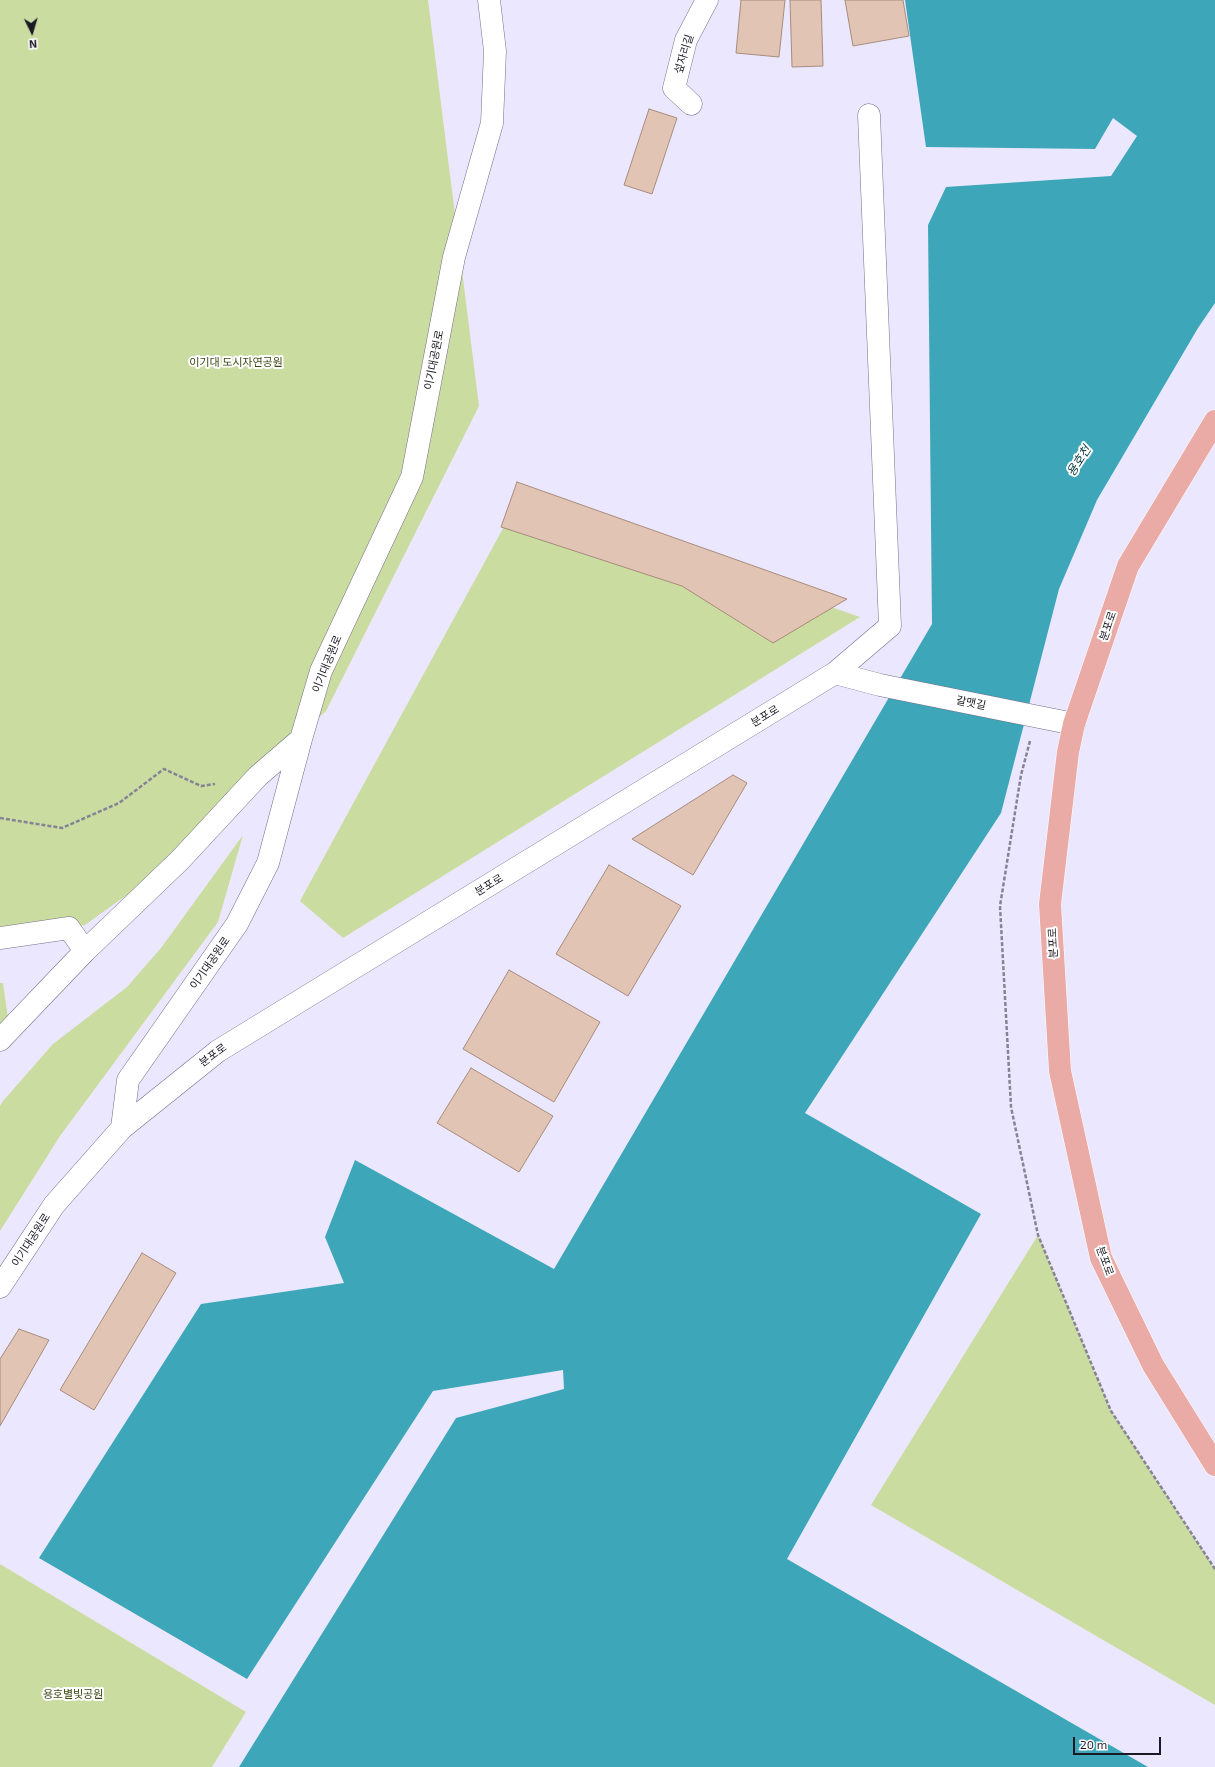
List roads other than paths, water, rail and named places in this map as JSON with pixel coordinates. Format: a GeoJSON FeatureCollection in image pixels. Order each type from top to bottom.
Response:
{"type":"FeatureCollection","features":[{"type":"Feature","properties":{"kind":"main road","name":"분포로"},"geometry":{"type":"LineString","coordinates":[[1215,421],[1128,566],[1074,724],[1068,752],[1050,904],[1060,1071],[1101,1258],[1153,1365],[1215,1465]]}},
{"type":"Feature","properties":{"kind":"street","name":"이기대공원로"},"geometry":{"type":"LineString","coordinates":[[0,1287],[54,1205],[122,1128],[128,1080],[237,924],[268,863],[321,671],[412,477],[454,257],[492,123],[495,51],[489,0]]}},
{"type":"Feature","properties":{"kind":"street","name":"섶자리길"},"geometry":{"type":"LineString","coordinates":[[691,104],[674,88],[686,40],[707,0]]}},
{"type":"Feature","properties":{"kind":"street","name":"분포로"},"geometry":{"type":"LineString","coordinates":[[122,1128],[218,1050],[835,673],[890,626],[869,115]]}},
{"type":"Feature","properties":{"kind":"street","name":"갈맷길"},"geometry":{"type":"LineString","coordinates":[[835,673],[868,682],[1074,724]]}},
{"type":"Feature","properties":{"kind":"street"},"geometry":{"type":"LineString","coordinates":[[0,1040],[85,951],[180,860],[258,776],[301,739]]}},
{"type":"Feature","properties":{"kind":"street"},"geometry":{"type":"LineString","coordinates":[[0,938],[69,928],[85,951]]}},
{"type":"Feature","properties":{"kind":"water","name":"용호천"},"geometry":{"type":"Polygon","coordinates":[[[905,0],[1215,0],[1215,303],[1198,328],[1097,500],[1059,589],[1001,813],[805,1113],[981,1214],[787,1559],[1148,1767],[239,1767],[456,1418],[564,1389],[563,1370],[433,1391],[247,1679],[39,1558],[201,1304],[344,1283],[325,1237],[355,1160],[554,1269],[932,624],[928,225],[946,187],[1111,176],[1137,136],[1113,118],[1095,149],[926,147],[905,0]]]}},
{"type":"Feature","properties":{"kind":"park label","name":"이기대 도시자연공원"},"geometry":{"type":"Point","coordinates":[236,362]}},
{"type":"Feature","properties":{"kind":"park label","name":"용호별빛공원"},"geometry":{"type":"Point","coordinates":[73,1694]}}]}
